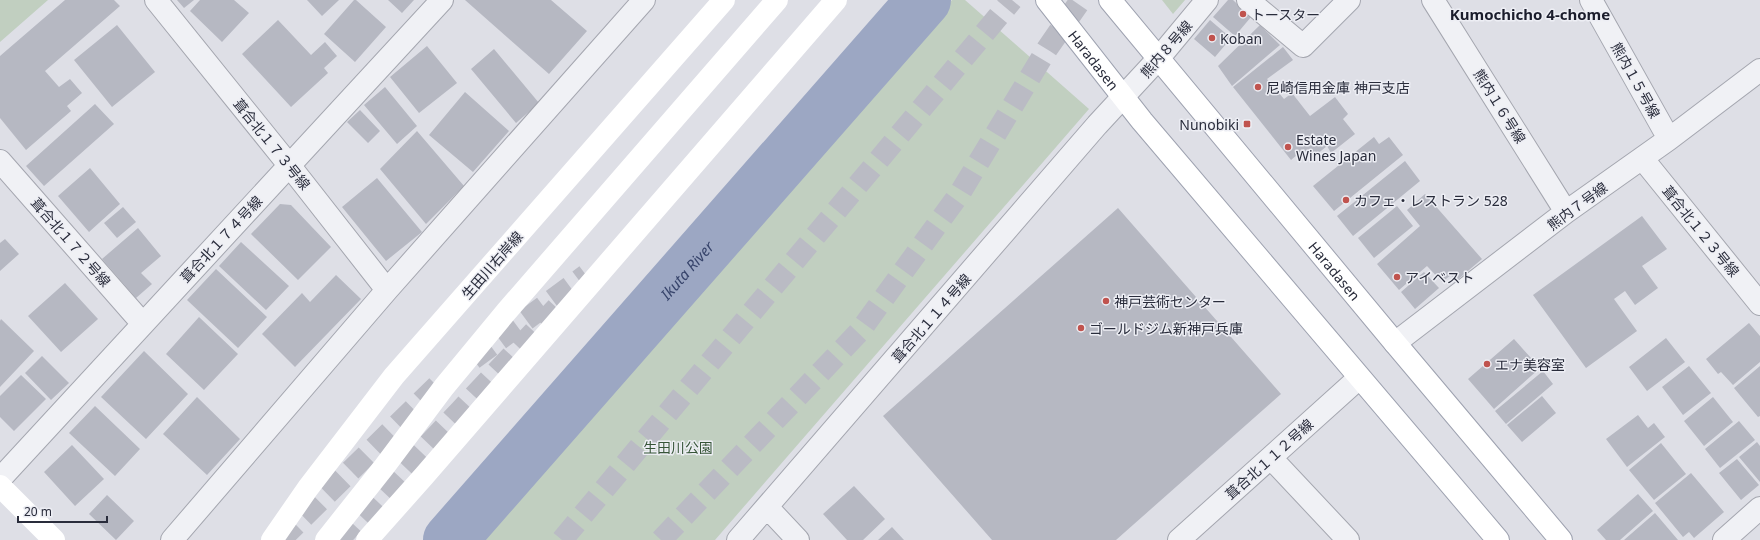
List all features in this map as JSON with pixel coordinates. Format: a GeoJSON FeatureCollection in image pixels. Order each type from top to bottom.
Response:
{"type":"FeatureCollection","features":[{"type":"Feature","properties":{"kind":"street","name":"葺合北１７３号線"},"geometry":{"type":"LineString","coordinates":[[156,0],[289,165],[387,290]]}},
{"type":"Feature","properties":{"kind":"street","name":"葺合北１７４号線"},"geometry":{"type":"LineString","coordinates":[[0,479],[442,0]]}},
{"type":"Feature","properties":{"kind":"street"},"geometry":{"type":"LineString","coordinates":[[172,540],[387,290],[644,0]]}},
{"type":"Feature","properties":{"kind":"street","name":"生田川右岸線"},"geometry":{"type":"LineString","coordinates":[[272,540],[308,488],[394,376],[724,0]]}},
{"type":"Feature","properties":{"kind":"street"},"geometry":{"type":"LineString","coordinates":[[326,540],[384,467],[444,387],[492,329],[777,0]]}},
{"type":"Feature","properties":{"kind":"street"},"geometry":{"type":"LineString","coordinates":[[367,540],[430,470],[836,0]]}},
{"type":"Feature","properties":{"kind":"street","name":"Haradasen"},"geometry":{"type":"LineString","coordinates":[[1047,0],[1124,96],[1498,540]]}},
{"type":"Feature","properties":{"kind":"street","name":"Haradasen"},"geometry":{"type":"LineString","coordinates":[[1110,0],[1561,540]]}},
{"type":"Feature","properties":{"kind":"street","name":"熊内８号線"},"geometry":{"type":"LineString","coordinates":[[1124,96],[1158,59],[1207,0]]}},
{"type":"Feature","properties":{"kind":"street"},"geometry":{"type":"LineString","coordinates":[[1248,0],[1303,46],[1349,0]]}},
{"type":"Feature","properties":{"kind":"street","name":"熊内１６号線"},"geometry":{"type":"LineString","coordinates":[[1433,0],[1566,212]]}},
{"type":"Feature","properties":{"kind":"street","name":"熊内１５号線"},"geometry":{"type":"LineString","coordinates":[[1591,0],[1669,139]]}},
{"type":"Feature","properties":{"kind":"street","name":"熊内７号線"},"geometry":{"type":"LineString","coordinates":[[1395,343],[1566,212],[1669,139],[1760,70]]}},
{"type":"Feature","properties":{"kind":"street","name":"葺合北１１４号線"},"geometry":{"type":"LineString","coordinates":[[738,540],[1124,96]]}},
{"type":"Feature","properties":{"kind":"street","name":"葺合北１２３号線"},"geometry":{"type":"LineString","coordinates":[[1642,158],[1760,304]]}},
{"type":"Feature","properties":{"kind":"street","name":"葺合北１７２号線"},"geometry":{"type":"LineString","coordinates":[[0,161],[143,324]]}},
{"type":"Feature","properties":{"kind":"street","name":"葺合北１１２号線"},"geometry":{"type":"LineString","coordinates":[[1179,540],[1360,378]]}},
{"type":"Feature","properties":{"kind":"street"},"geometry":{"type":"LineString","coordinates":[[1271,458],[1348,540]]}},
{"type":"Feature","properties":{"kind":"street"},"geometry":{"type":"LineString","coordinates":[[0,486],[54,540]]}},
{"type":"Feature","properties":{"kind":"street"},"geometry":{"type":"LineString","coordinates":[[767,507],[798,540]]}},
{"type":"Feature","properties":{"kind":"street"},"geometry":{"type":"LineString","coordinates":[[1724,540],[1760,508]]}},
{"type":"Feature","properties":{"kind":"green space"},"geometry":{"type":"Polygon","coordinates":[[[0,0],[48,0],[0,42],[0,0]]]}},
{"type":"Feature","properties":{"kind":"green space","name":"生田川公園"},"geometry":{"type":"Polygon","coordinates":[[[952,0],[965,0],[1089,109],[715,540],[478,540],[952,0]]]}},
{"type":"Feature","properties":{"kind":"green space"},"geometry":{"type":"Polygon","coordinates":[[[1162,0],[1185,0],[1173,14],[1162,0]]]}},
{"type":"Feature","properties":{"kind":"building"},"geometry":{"type":"Polygon","coordinates":[[[65,0],[114,0],[120,6],[45,71],[59,87],[70,79],[82,93],[67,106],[71,111],[26,150],[0,118],[0,56],[65,0]]]}},
{"type":"Feature","properties":{"kind":"building"},"geometry":{"type":"Polygon","coordinates":[[[177,0],[194,0],[184,8],[177,0]]]}},
{"type":"Feature","properties":{"kind":"building"},"geometry":{"type":"Polygon","coordinates":[[[200,0],[234,0],[249,13],[222,42],[190,11],[200,0]]]}},
{"type":"Feature","properties":{"kind":"building"},"geometry":{"type":"Polygon","coordinates":[[[307,0],[339,0],[322,16],[307,0]]]}},
{"type":"Feature","properties":{"kind":"building"},"geometry":{"type":"Polygon","coordinates":[[[354,0],[356,0],[386,27],[355,62],[324,34],[354,0]]]}},
{"type":"Feature","properties":{"kind":"building"},"geometry":{"type":"Polygon","coordinates":[[[388,0],[414,0],[402,13],[388,0]]]}},
{"type":"Feature","properties":{"kind":"building"},"geometry":{"type":"Polygon","coordinates":[[[465,0],[551,0],[587,31],[549,74],[465,0]]]}},
{"type":"Feature","properties":{"kind":"building"},"geometry":{"type":"Polygon","coordinates":[[[1228,0],[1233,0],[1251,17],[1235,36],[1213,17],[1228,0]]]}},
{"type":"Feature","properties":{"kind":"building"},"geometry":{"type":"Polygon","coordinates":[[[278,20],[311,55],[325,42],[337,56],[324,68],[328,73],[291,107],[242,54],[278,20]]]}},
{"type":"Feature","properties":{"kind":"building","name":"Koban"},"geometry":{"type":"Polygon","coordinates":[[[1210,20],[1231,38],[1215,57],[1194,39],[1210,20]]]}},
{"type":"Feature","properties":{"kind":"building"},"geometry":{"type":"Polygon","coordinates":[[[117,25],[155,72],[112,107],[74,60],[117,25]]]}},
{"type":"Feature","properties":{"kind":"building"},"geometry":{"type":"Polygon","coordinates":[[[1260,25],[1280,45],[1232,86],[1218,66],[1260,25]]]}},
{"type":"Feature","properties":{"kind":"building"},"geometry":{"type":"Polygon","coordinates":[[[427,46],[457,83],[419,113],[390,77],[427,46]]]}},
{"type":"Feature","properties":{"kind":"building"},"geometry":{"type":"Polygon","coordinates":[[[1283,47],[1293,60],[1267,79],[1284,99],[1292,93],[1310,116],[1335,97],[1348,114],[1343,119],[1355,134],[1331,153],[1327,146],[1311,159],[1304,149],[1291,160],[1233,87],[1283,47]]]}},
{"type":"Feature","properties":{"kind":"building"},"geometry":{"type":"Polygon","coordinates":[[[494,49],[539,103],[516,123],[471,69],[494,49]]]}},
{"type":"Feature","properties":{"kind":"building"},"geometry":{"type":"Polygon","coordinates":[[[385,87],[417,126],[397,144],[364,105],[385,87]]]}},
{"type":"Feature","properties":{"kind":"building"},"geometry":{"type":"Polygon","coordinates":[[[465,92],[509,131],[473,172],[429,135],[465,92]]]}},
{"type":"Feature","properties":{"kind":"building"},"geometry":{"type":"Polygon","coordinates":[[[95,104],[114,124],[44,186],[26,166],[95,104]]]}},
{"type":"Feature","properties":{"kind":"building"},"geometry":{"type":"Polygon","coordinates":[[[360,110],[380,131],[368,143],[347,122],[360,110]]]}},
{"type":"Feature","properties":{"kind":"building"},"geometry":{"type":"Polygon","coordinates":[[[417,131],[464,186],[426,224],[380,169],[417,131]]]}},
{"type":"Feature","properties":{"kind":"building"},"geometry":{"type":"Polygon","coordinates":[[[1374,137],[1379,144],[1389,137],[1403,155],[1334,211],[1313,186],[1374,137]]]}},
{"type":"Feature","properties":{"kind":"building"},"geometry":{"type":"Polygon","coordinates":[[[1405,161],[1420,181],[1353,236],[1337,216],[1405,161]]]}},
{"type":"Feature","properties":{"kind":"building"},"geometry":{"type":"Polygon","coordinates":[[[90,168],[120,204],[89,232],[58,196],[90,168]]]}},
{"type":"Feature","properties":{"kind":"building"},"geometry":{"type":"Polygon","coordinates":[[[377,178],[422,232],[386,261],[342,207],[377,178]]]}},
{"type":"Feature","properties":{"kind":"building"},"geometry":{"type":"Polygon","coordinates":[[[1425,194],[1482,259],[1456,281],[1451,275],[1442,282],[1427,266],[1399,290],[1377,264],[1420,226],[1407,210],[1425,194]]]}},
{"type":"Feature","properties":{"kind":"building"},"geometry":{"type":"Polygon","coordinates":[[[280,204],[291,205],[331,247],[298,280],[251,234],[280,204]]]}},
{"type":"Feature","properties":{"kind":"building"},"geometry":{"type":"Polygon","coordinates":[[[1397,206],[1413,226],[1374,258],[1358,238],[1397,206]]]}},
{"type":"Feature","properties":{"kind":"building"},"geometry":{"type":"Polygon","coordinates":[[[123,207],[136,222],[117,238],[104,223],[123,207]]]}},
{"type":"Feature","properties":{"kind":"building","name":"神戸芸術センター"},"geometry":{"type":"Polygon","coordinates":[[[1118,208],[1281,394],[1116,540],[992,540],[883,416],[1118,208]]]}},
{"type":"Feature","properties":{"kind":"building"},"geometry":{"type":"Polygon","coordinates":[[[1642,216],[1667,249],[1642,266],[1658,288],[1635,305],[1625,291],[1614,299],[1637,331],[1586,368],[1533,295],[1642,216]]]}},
{"type":"Feature","properties":{"kind":"building"},"geometry":{"type":"Polygon","coordinates":[[[138,228],[161,256],[141,273],[152,284],[136,298],[102,259],[138,228]]]}},
{"type":"Feature","properties":{"kind":"building"},"geometry":{"type":"Polygon","coordinates":[[[5,239],[19,254],[0,271],[0,243],[5,239]]]}},
{"type":"Feature","properties":{"kind":"building"},"geometry":{"type":"Polygon","coordinates":[[[241,242],[289,286],[266,310],[219,266],[241,242]]]}},
{"type":"Feature","properties":{"kind":"building"},"geometry":{"type":"Polygon","coordinates":[[[216,269],[267,317],[238,348],[187,300],[216,269]]]}},
{"type":"Feature","properties":{"kind":"building"},"geometry":{"type":"Polygon","coordinates":[[[1424,272],[1439,288],[1415,309],[1401,292],[1424,272]]]}},
{"type":"Feature","properties":{"kind":"building"},"geometry":{"type":"Polygon","coordinates":[[[336,275],[361,299],[295,367],[262,334],[302,293],[310,302],[336,275]]]}},
{"type":"Feature","properties":{"kind":"building"},"geometry":{"type":"Polygon","coordinates":[[[65,283],[98,319],[61,352],[28,316],[65,283]]]}},
{"type":"Feature","properties":{"kind":"building"},"geometry":{"type":"Polygon","coordinates":[[[199,317],[238,354],[204,390],[166,354],[199,317]]]}},
{"type":"Feature","properties":{"kind":"building"},"geometry":{"type":"Polygon","coordinates":[[[1,319],[34,351],[0,387],[0,321],[1,319]]]}},
{"type":"Feature","properties":{"kind":"building"},"geometry":{"type":"Polygon","coordinates":[[[1749,323],[1760,336],[1760,362],[1733,385],[1721,372],[1718,374],[1706,359],[1749,323]]]}},
{"type":"Feature","properties":{"kind":"building"},"geometry":{"type":"Polygon","coordinates":[[[1666,338],[1685,362],[1647,391],[1629,367],[1666,338]]]}},
{"type":"Feature","properties":{"kind":"building"},"geometry":{"type":"Polygon","coordinates":[[[1514,339],[1540,368],[1494,409],[1468,379],[1514,339]]]}},
{"type":"Feature","properties":{"kind":"building"},"geometry":{"type":"Polygon","coordinates":[[[144,351],[188,394],[146,439],[101,397],[144,351]]]}},
{"type":"Feature","properties":{"kind":"building"},"geometry":{"type":"Polygon","coordinates":[[[42,356],[69,383],[51,400],[25,373],[42,356]]]}},
{"type":"Feature","properties":{"kind":"building"},"geometry":{"type":"Polygon","coordinates":[[[1689,366],[1711,393],[1683,415],[1662,387],[1689,366]]]}},
{"type":"Feature","properties":{"kind":"building"},"geometry":{"type":"Polygon","coordinates":[[[1760,366],[1760,416],[1758,417],[1734,388],[1760,366]]]}},
{"type":"Feature","properties":{"kind":"building"},"geometry":{"type":"Polygon","coordinates":[[[1543,371],[1553,384],[1506,424],[1495,411],[1543,371]]]}},
{"type":"Feature","properties":{"kind":"building"},"geometry":{"type":"Polygon","coordinates":[[[21,375],[46,399],[14,431],[0,417],[0,396],[21,375]]]}},
{"type":"Feature","properties":{"kind":"building"},"geometry":{"type":"Polygon","coordinates":[[[1542,396],[1556,413],[1522,442],[1507,425],[1542,396]]]}},
{"type":"Feature","properties":{"kind":"building"},"geometry":{"type":"Polygon","coordinates":[[[197,397],[240,439],[207,475],[163,434],[197,397]]]}},
{"type":"Feature","properties":{"kind":"building"},"geometry":{"type":"Polygon","coordinates":[[[1713,397],[1733,422],[1704,446],[1684,421],[1713,397]]]}},
{"type":"Feature","properties":{"kind":"building"},"geometry":{"type":"Polygon","coordinates":[[[95,406],[140,449],[115,476],[69,433],[95,406]]]}},
{"type":"Feature","properties":{"kind":"building"},"geometry":{"type":"Polygon","coordinates":[[[1638,415],[1648,428],[1654,423],[1665,437],[1627,467],[1606,439],[1638,415]]]}},
{"type":"Feature","properties":{"kind":"building"},"geometry":{"type":"Polygon","coordinates":[[[1739,421],[1755,440],[1720,468],[1705,449],[1739,421]]]}},
{"type":"Feature","properties":{"kind":"building"},"geometry":{"type":"Polygon","coordinates":[[[1757,442],[1760,446],[1760,482],[1739,457],[1757,442]]]}},
{"type":"Feature","properties":{"kind":"building"},"geometry":{"type":"Polygon","coordinates":[[[1661,443],[1686,474],[1654,500],[1629,470],[1661,443]]]}},
{"type":"Feature","properties":{"kind":"building"},"geometry":{"type":"Polygon","coordinates":[[[72,445],[104,479],[75,506],[44,472],[72,445]]]}},
{"type":"Feature","properties":{"kind":"building"},"geometry":{"type":"Polygon","coordinates":[[[1737,459],[1759,485],[1741,500],[1719,473],[1737,459]]]}},
{"type":"Feature","properties":{"kind":"building"},"geometry":{"type":"Polygon","coordinates":[[[1691,473],[1724,512],[1694,538],[1689,532],[1683,537],[1655,503],[1691,473]]]}},
{"type":"Feature","properties":{"kind":"building"},"geometry":{"type":"Polygon","coordinates":[[[854,486],[885,519],[863,540],[847,540],[823,514],[854,486]]]}},
{"type":"Feature","properties":{"kind":"building"},"geometry":{"type":"Polygon","coordinates":[[[1638,494],[1653,511],[1620,540],[1606,540],[1597,530],[1638,494]]]}},
{"type":"Feature","properties":{"kind":"building"},"geometry":{"type":"Polygon","coordinates":[[[107,495],[134,521],[116,540],[89,514],[107,495]]]}},
{"type":"Feature","properties":{"kind":"building"},"geometry":{"type":"Polygon","coordinates":[[[1655,513],[1678,540],[1624,540],[1655,513]]]}},
{"type":"Feature","properties":{"kind":"building"},"geometry":{"type":"Polygon","coordinates":[[[892,527],[904,540],[878,540],[892,527]]]}},
{"type":"Feature","properties":{"kind":"waterway","name":"Ikuta River"},"geometry":{"type":"LineString","coordinates":[[450,540],[924,0]]}},
{"type":"Feature","properties":{"kind":"tunnel"},"geometry":{"type":"LineString","coordinates":[[562,540],[1012,0]]}},
{"type":"Feature","properties":{"kind":"tunnel"},"geometry":{"type":"LineString","coordinates":[[661,540],[860,331],[960,193],[1047,49],[1081,0]]}},
{"type":"Feature","properties":{"kind":"tunnel"},"geometry":{"type":"LineString","coordinates":[[473,359],[586,275]]}},
{"type":"Feature","properties":{"kind":"tunnel"},"geometry":{"type":"LineString","coordinates":[[338,540],[562,302]]}},
{"type":"Feature","properties":{"kind":"tunnel"},"geometry":{"type":"LineString","coordinates":[[280,540],[437,386]]}},
{"type":"Feature","properties":{"kind":"place","name":"トースター"},"geometry":{"type":"Point","coordinates":[1243,14]}},
{"type":"Feature","properties":{"kind":"place","name":"Koban"},"geometry":{"type":"Point","coordinates":[1212,38]}},
{"type":"Feature","properties":{"kind":"place","name":"尼崎信用金庫 神戸支店"},"geometry":{"type":"Point","coordinates":[1258,87]}},
{"type":"Feature","properties":{"kind":"place","name":"Nunobiki"},"geometry":{"type":"Point","coordinates":[1247,124]}},
{"type":"Feature","properties":{"kind":"place","name":"Estate Wines Japan"},"geometry":{"type":"Point","coordinates":[1288,147]}},
{"type":"Feature","properties":{"kind":"place","name":"カフェ・レストラン 528"},"geometry":{"type":"Point","coordinates":[1346,200]}},
{"type":"Feature","properties":{"kind":"place","name":"アイベスト"},"geometry":{"type":"Point","coordinates":[1397,277]}},
{"type":"Feature","properties":{"kind":"place","name":"神戸芸術センター"},"geometry":{"type":"Point","coordinates":[1106,301]}},
{"type":"Feature","properties":{"kind":"place","name":"ゴールドジム新神戸兵庫"},"geometry":{"type":"Point","coordinates":[1081,328]}},
{"type":"Feature","properties":{"kind":"place","name":"エナ美容室"},"geometry":{"type":"Point","coordinates":[1487,364]}},
{"type":"Feature","properties":{"kind":"district","name":"Kumochicho 4-chome"},"geometry":{"type":"Point","coordinates":[1530,14]}}]}
